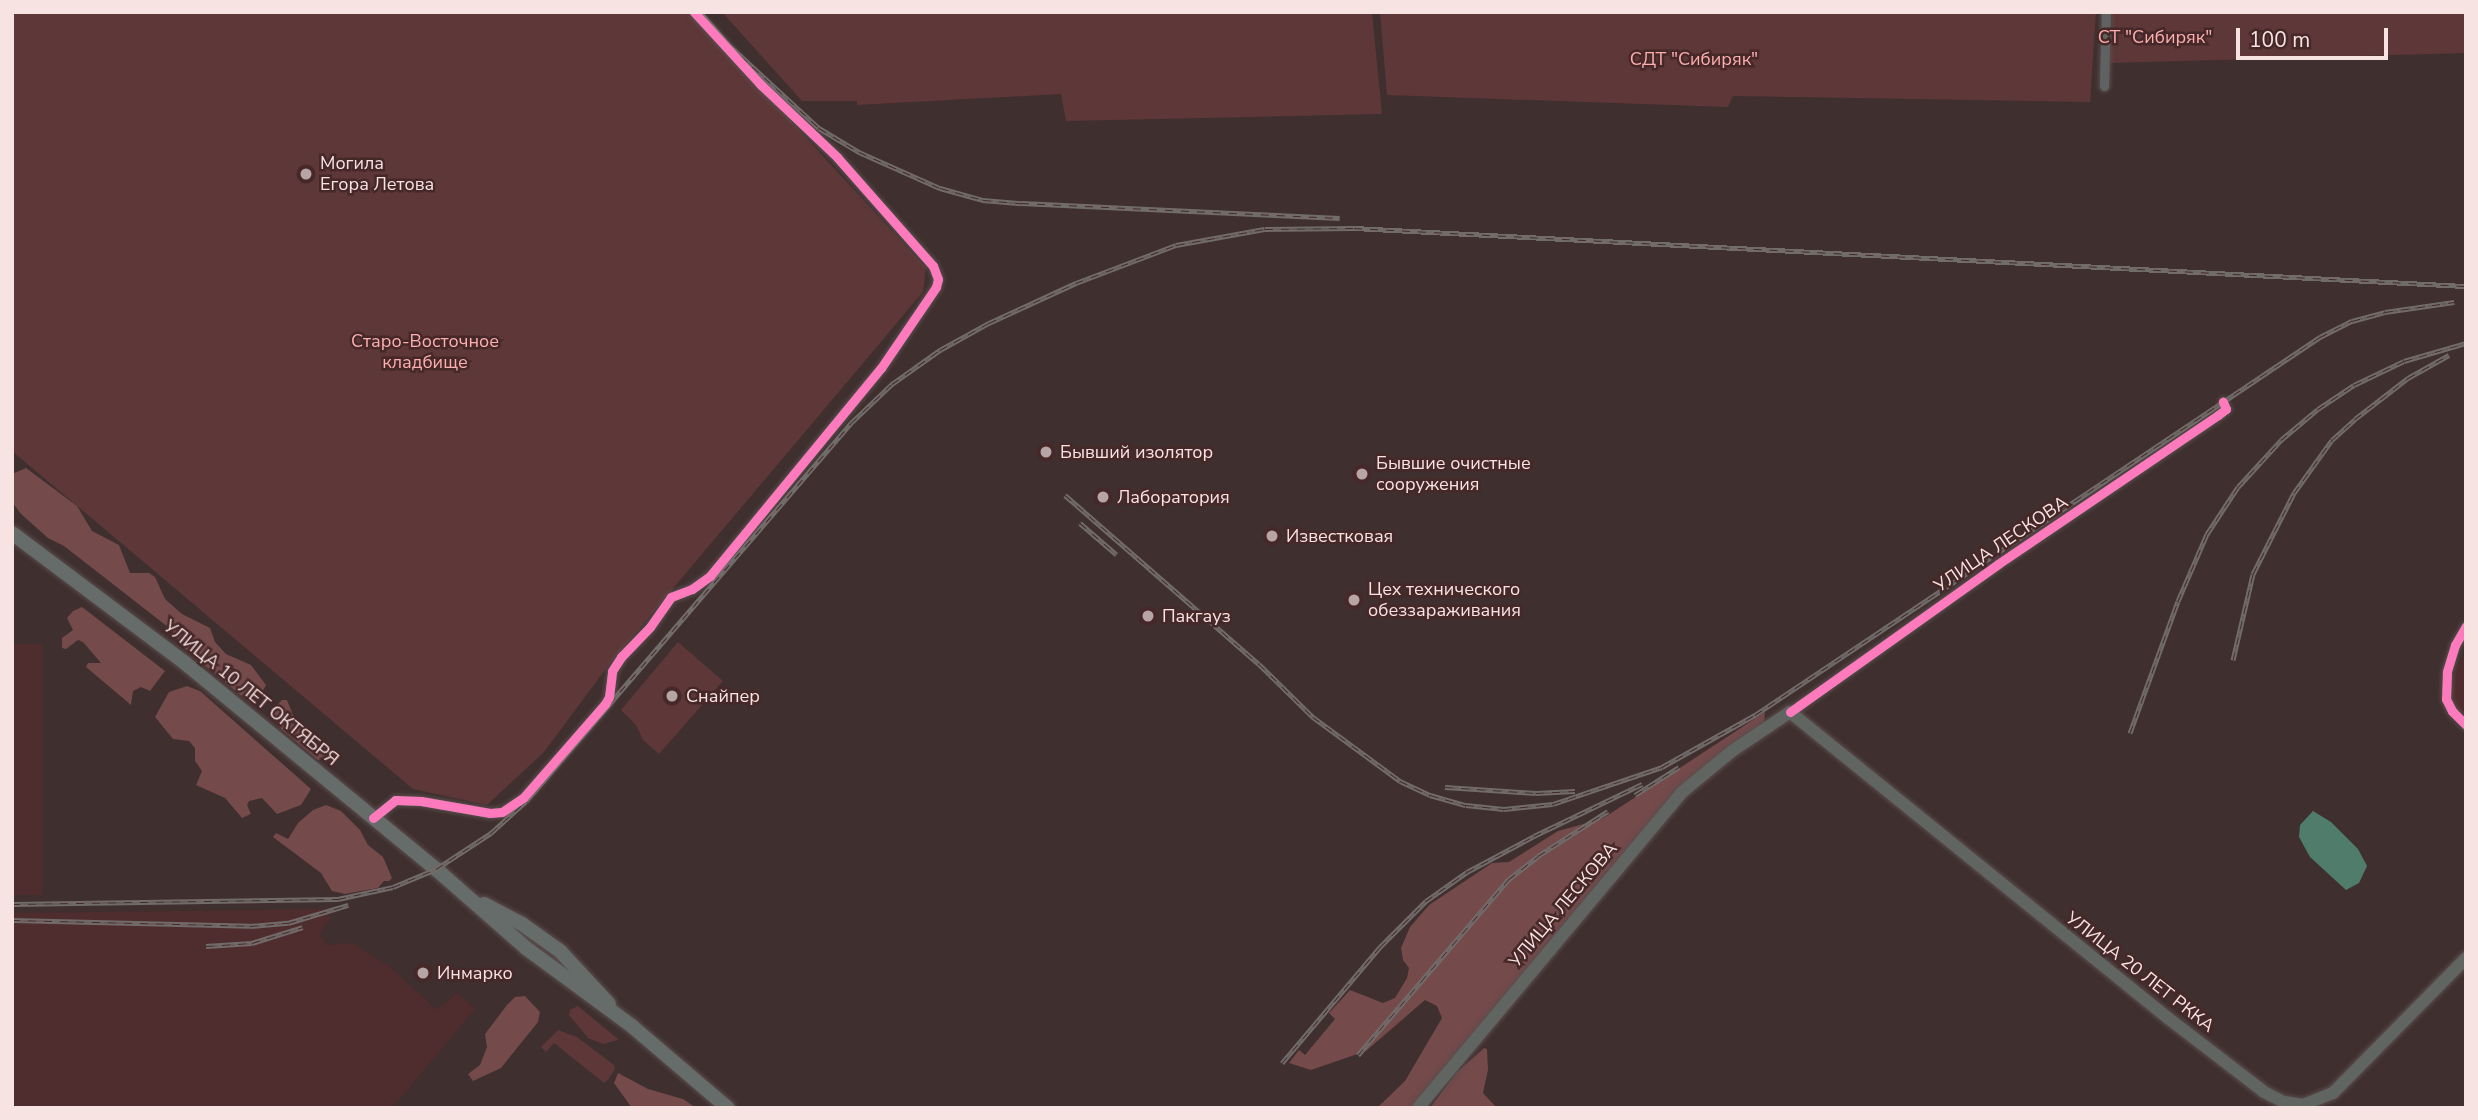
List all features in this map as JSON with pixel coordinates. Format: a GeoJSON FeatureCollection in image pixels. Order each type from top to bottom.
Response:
{"type":"FeatureCollection","features":[{"type":"Feature","properties":{"kind":"main road","name":"УЛИЦА 10 ЛЕТ ОКТЯБРЯ"},"geometry":{"type":"LineString","coordinates":[[12,533],[185,663],[460,890],[522,924],[560,951],[619,1015],[728,1108]]}},
{"type":"Feature","properties":{"kind":"main road","name":"УЛИЦА 20 ЛЕТ РККА"},"geometry":{"type":"LineString","coordinates":[[1790,712],[2168,1018],[2264,1092],[2284,1102],[2303,1105],[2333,1093],[2466,958]]}},
{"type":"Feature","properties":{"kind":"main road","name":"УЛИЦА ЛЕСКОВА"},"geometry":{"type":"LineString","coordinates":[[1418,1108],[1673,801],[1713,765],[1790,712]]}},
{"type":"Feature","properties":{"kind":"street"},"geometry":{"type":"LineString","coordinates":[[373,818],[395,800],[421,801],[502,813],[523,798],[605,704],[609,698],[612,671],[621,657],[650,627],[671,597],[692,589],[710,576],[881,368],[936,287],[938,279],[933,266],[837,157],[761,85],[694,12]]}},
{"type":"Feature","properties":{"kind":"street"},"geometry":{"type":"LineString","coordinates":[[2104,86],[2106,12]]}},
{"type":"Feature","properties":{"kind":"street","name":"УЛИЦА ЛЕСКОВА"},"geometry":{"type":"LineString","coordinates":[[1790,712],[1998,564],[2218,415],[2226,409],[2223,402]]}},
{"type":"Feature","properties":{"kind":"street"},"geometry":{"type":"LineString","coordinates":[[2466,626],[2455,645],[2447,672],[2446,699],[2452,711],[2466,725]]}},
{"type":"Feature","properties":{"kind":"shaded area"},"geometry":{"type":"Polygon","coordinates":[[[26,468],[77,506],[92,531],[119,545],[130,573],[149,573],[155,577],[165,599],[182,614],[210,628],[215,642],[226,654],[251,665],[266,685],[257,702],[250,703],[186,650],[168,627],[64,546],[48,538],[21,514],[12,502],[12,474],[26,468]]]}},
{"type":"Feature","properties":{"kind":"shaded area"},"geometry":{"type":"Polygon","coordinates":[[[82,607],[165,671],[150,691],[141,687],[133,691],[131,705],[86,667],[88,663],[101,663],[83,642],[78,640],[66,649],[62,648],[62,638],[73,630],[67,618],[82,607]]]}},
{"type":"Feature","properties":{"kind":"shaded area"},"geometry":{"type":"Polygon","coordinates":[[[12,644],[42,644],[42,895],[12,895],[12,644]]]}},
{"type":"Feature","properties":{"kind":"shaded area"},"geometry":{"type":"Polygon","coordinates":[[[2466,651],[2466,720],[2451,701],[2450,681],[2466,651]]]}},
{"type":"Feature","properties":{"kind":"shaded area"},"geometry":{"type":"Polygon","coordinates":[[[187,686],[200,691],[311,789],[301,805],[277,814],[262,798],[249,801],[247,805],[251,814],[242,818],[225,798],[196,785],[202,771],[195,761],[195,748],[189,741],[173,739],[155,717],[169,692],[187,686]]]}},
{"type":"Feature","properties":{"kind":"shaded area"},"geometry":{"type":"Polygon","coordinates":[[[282,700],[287,700],[295,720],[331,753],[331,758],[318,760],[281,729],[270,713],[282,700]]]}},
{"type":"Feature","properties":{"kind":"shaded area"},"geometry":{"type":"Polygon","coordinates":[[[1765,712],[1764,722],[1723,753],[1412,1108],[1377,1108],[1405,1081],[1442,1018],[1437,1006],[1425,1000],[1366,1051],[1311,1070],[1289,1063],[1299,1050],[1305,1055],[1335,1019],[1329,1013],[1350,990],[1383,1003],[1395,998],[1407,978],[1409,968],[1403,960],[1401,948],[1410,927],[1429,905],[1492,863],[1509,862],[1558,831],[1602,819],[1765,712]]]}},
{"type":"Feature","properties":{"kind":"shaded area"},"geometry":{"type":"Polygon","coordinates":[[[326,805],[341,811],[360,830],[368,845],[383,857],[392,878],[389,881],[384,881],[378,888],[345,894],[332,891],[321,873],[273,837],[276,833],[288,839],[298,823],[313,810],[326,805]]]}},
{"type":"Feature","properties":{"kind":"shaded area"},"geometry":{"type":"Polygon","coordinates":[[[2313,811],[2331,822],[2358,849],[2367,866],[2359,883],[2346,890],[2310,857],[2299,837],[2300,825],[2313,811]]]}},
{"type":"Feature","properties":{"kind":"shaded area"},"geometry":{"type":"Polygon","coordinates":[[[328,909],[330,920],[324,926],[320,938],[324,938],[325,945],[353,943],[387,964],[437,1010],[457,993],[475,1009],[392,1108],[16,1108],[12,1098],[12,913],[328,909]]]}},
{"type":"Feature","properties":{"kind":"shaded area"},"geometry":{"type":"Polygon","coordinates":[[[525,996],[540,1012],[538,1022],[501,1068],[473,1081],[468,1074],[480,1065],[487,1047],[485,1034],[515,997],[525,996]]]}},
{"type":"Feature","properties":{"kind":"shaded area"},"geometry":{"type":"Polygon","coordinates":[[[1484,1048],[1487,1049],[1488,1070],[1483,1093],[1497,1108],[1430,1108],[1456,1073],[1484,1048]]]}},
{"type":"Feature","properties":{"kind":"shaded area"},"geometry":{"type":"Polygon","coordinates":[[[618,1073],[648,1089],[683,1099],[696,1108],[632,1108],[614,1083],[618,1073]]]}},
{"type":"Feature","properties":{"kind":"green space","name":"Старо-Восточное кладбище"},"geometry":{"type":"Polygon","coordinates":[[[12,12],[690,12],[926,268],[923,292],[611,662],[544,752],[487,805],[413,789],[12,451],[12,12]]]}},
{"type":"Feature","properties":{"kind":"green space"},"geometry":{"type":"Polygon","coordinates":[[[722,12],[1372,12],[1382,114],[1066,121],[1061,94],[857,105],[857,101],[802,101],[722,12]]]}},
{"type":"Feature","properties":{"kind":"green space","name":"СДТ \"Сибиряк\""},"geometry":{"type":"Polygon","coordinates":[[[1380,12],[2096,12],[2090,102],[1733,96],[1728,107],[1387,95],[1380,12]]]}},
{"type":"Feature","properties":{"kind":"green space","name":"СТ \"Сибиряк\""},"geometry":{"type":"Polygon","coordinates":[[[2112,12],[2466,12],[2466,53],[2110,63],[2112,12]]]}},
{"type":"Feature","properties":{"kind":"green space","name":"Снайпер"},"geometry":{"type":"Polygon","coordinates":[[[678,642],[723,681],[659,754],[643,740],[636,725],[621,710],[678,642]]]}},
{"type":"Feature","properties":{"kind":"green space"},"geometry":{"type":"Polygon","coordinates":[[[578,1006],[618,1040],[603,1044],[588,1038],[569,1015],[570,1010],[578,1006]]]}},
{"type":"Feature","properties":{"kind":"green space"},"geometry":{"type":"Polygon","coordinates":[[[558,1030],[577,1037],[614,1065],[615,1069],[608,1080],[604,1083],[554,1043],[546,1052],[541,1047],[558,1030]]]}},
{"type":"Feature","properties":{"kind":"railway"},"geometry":{"type":"LineString","coordinates":[[700,12],[729,45],[819,128],[859,152],[940,188],[983,200],[1021,203],[1340,218]]}},
{"type":"Feature","properties":{"kind":"railway"},"geometry":{"type":"LineString","coordinates":[[12,904],[338,899],[393,887],[436,869],[491,833],[526,801],[851,423],[892,384],[940,350],[989,323],[1076,283],[1176,245],[1265,229],[1354,228],[2466,286]]}},
{"type":"Feature","properties":{"kind":"railway"},"geometry":{"type":"LineString","coordinates":[[1065,495],[1259,664],[1313,717],[1400,781],[1430,795],[1466,805],[1504,809],[1553,804],[1662,767],[1755,715],[2320,337],[2352,321],[2385,312],[2454,302]]}},
{"type":"Feature","properties":{"kind":"railway"},"geometry":{"type":"LineString","coordinates":[[2130,733],[2178,601],[2207,534],[2238,487],[2281,440],[2318,409],[2354,385],[2404,361],[2466,343]]}},
{"type":"Feature","properties":{"kind":"railway"},"geometry":{"type":"LineString","coordinates":[[2233,660],[2253,574],[2294,493],[2332,440],[2355,419],[2408,378],[2449,355]]}},
{"type":"Feature","properties":{"kind":"railway"},"geometry":{"type":"LineString","coordinates":[[1080,523],[1116,554]]}},
{"type":"Feature","properties":{"kind":"railway"},"geometry":{"type":"LineString","coordinates":[[1635,795],[1679,767]]}},
{"type":"Feature","properties":{"kind":"railway"},"geometry":{"type":"LineString","coordinates":[[1282,1063],[1380,947],[1426,901],[1467,872],[1642,784]]}},
{"type":"Feature","properties":{"kind":"railway"},"geometry":{"type":"LineString","coordinates":[[1445,787],[1536,793],[1575,791]]}},
{"type":"Feature","properties":{"kind":"railway"},"geometry":{"type":"LineString","coordinates":[[1358,1055],[1509,879],[1538,856],[1608,811]]}},
{"type":"Feature","properties":{"kind":"railway"},"geometry":{"type":"LineString","coordinates":[[12,920],[250,926],[288,923],[348,905]]}},
{"type":"Feature","properties":{"kind":"railway"},"geometry":{"type":"LineString","coordinates":[[206,946],[252,943],[303,927]]}},
{"type":"Feature","properties":{"kind":"cycle path"},"geometry":{"type":"LineString","coordinates":[[373,818],[395,800],[421,801],[490,813],[502,812],[523,798],[605,704],[609,697],[612,671],[621,657],[650,627],[671,597],[692,589],[710,576],[881,368],[936,287],[938,279],[933,266],[837,157],[761,85],[694,12]]}},
{"type":"Feature","properties":{"kind":"cycle path"},"geometry":{"type":"LineString","coordinates":[[1790,712],[1998,564],[2218,415],[2226,409],[2223,402]]}},
{"type":"Feature","properties":{"kind":"cycle path"},"geometry":{"type":"LineString","coordinates":[[2466,626],[2455,645],[2447,672],[2446,699],[2452,711],[2466,725]]}},
{"type":"Feature","properties":{"kind":"place","name":"Могила Егора Летова"},"geometry":{"type":"Point","coordinates":[306,174]}},
{"type":"Feature","properties":{"kind":"place","name":"Бывший изолятор"},"geometry":{"type":"Point","coordinates":[1046,452]}},
{"type":"Feature","properties":{"kind":"place","name":"Бывшие очистные сооружения"},"geometry":{"type":"Point","coordinates":[1362,474]}},
{"type":"Feature","properties":{"kind":"place","name":"Лаборатория"},"geometry":{"type":"Point","coordinates":[1103,497]}},
{"type":"Feature","properties":{"kind":"place","name":"Известковая"},"geometry":{"type":"Point","coordinates":[1272,536]}},
{"type":"Feature","properties":{"kind":"place","name":"Цех технического обеззараживания"},"geometry":{"type":"Point","coordinates":[1354,600]}},
{"type":"Feature","properties":{"kind":"place","name":"Пакгауз"},"geometry":{"type":"Point","coordinates":[1148,616]}},
{"type":"Feature","properties":{"kind":"place","name":"Снайпер"},"geometry":{"type":"Point","coordinates":[672,696]}},
{"type":"Feature","properties":{"kind":"place","name":"Инмарко"},"geometry":{"type":"Point","coordinates":[423,973]}}]}
